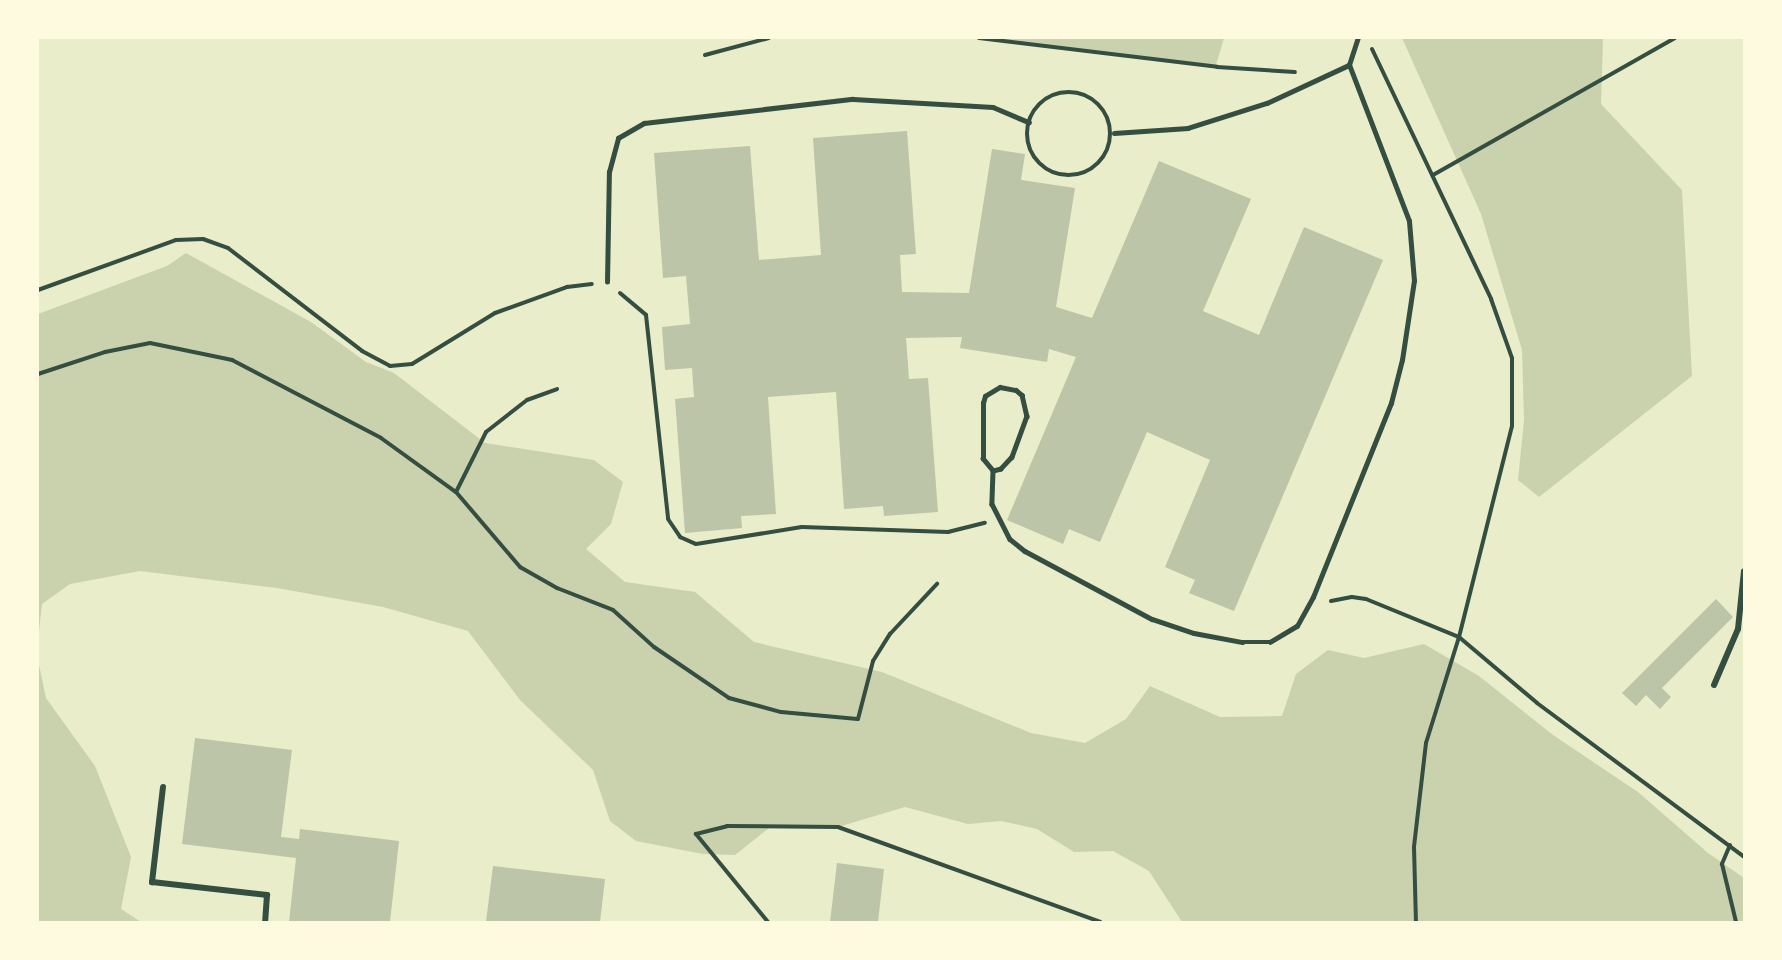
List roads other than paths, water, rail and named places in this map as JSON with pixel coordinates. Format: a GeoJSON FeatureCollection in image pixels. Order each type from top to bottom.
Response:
{"type":"FeatureCollection","features":[{"type":"Feature","properties":{"kind":"street"},"geometry":{"type":"LineString","coordinates":[[1714,685],[1738,629],[1744,571]]}},
{"type":"Feature","properties":{"kind":"street"},"geometry":{"type":"LineString","coordinates":[[163,787],[152,882],[267,895],[265,922]]}},
{"type":"Feature","properties":{"kind":"lane"},"geometry":{"type":"LineString","coordinates":[[1114,133],[1188,128],[1313,84],[1348,65],[1358,38]]}},
{"type":"Feature","properties":{"kind":"lane"},"geometry":{"type":"LineString","coordinates":[[993,471],[1001,469],[1012,457],[1027,416],[1022,395],[1008,387],[991,391],[983,403],[983,459],[993,471],[990,490],[997,518],[1010,539],[1025,551],[1152,619],[1194,633],[1242,642],[1270,642],[1297,626],[1313,597],[1391,403],[1402,360],[1414,281],[1409,221],[1348,65]]}},
{"type":"Feature","properties":{"kind":"lane"},"geometry":{"type":"LineString","coordinates":[[1073,92],[1098,104],[1114,133],[1109,151],[1099,166],[1065,177],[1046,170],[1034,156],[1026,138],[1029,122],[1035,107],[1046,97],[1073,92]]}},
{"type":"Feature","properties":{"kind":"lane"},"geometry":{"type":"LineString","coordinates":[[607,282],[609,172],[618,138],[644,123],[853,99],[993,107],[1029,122]]}}]}
